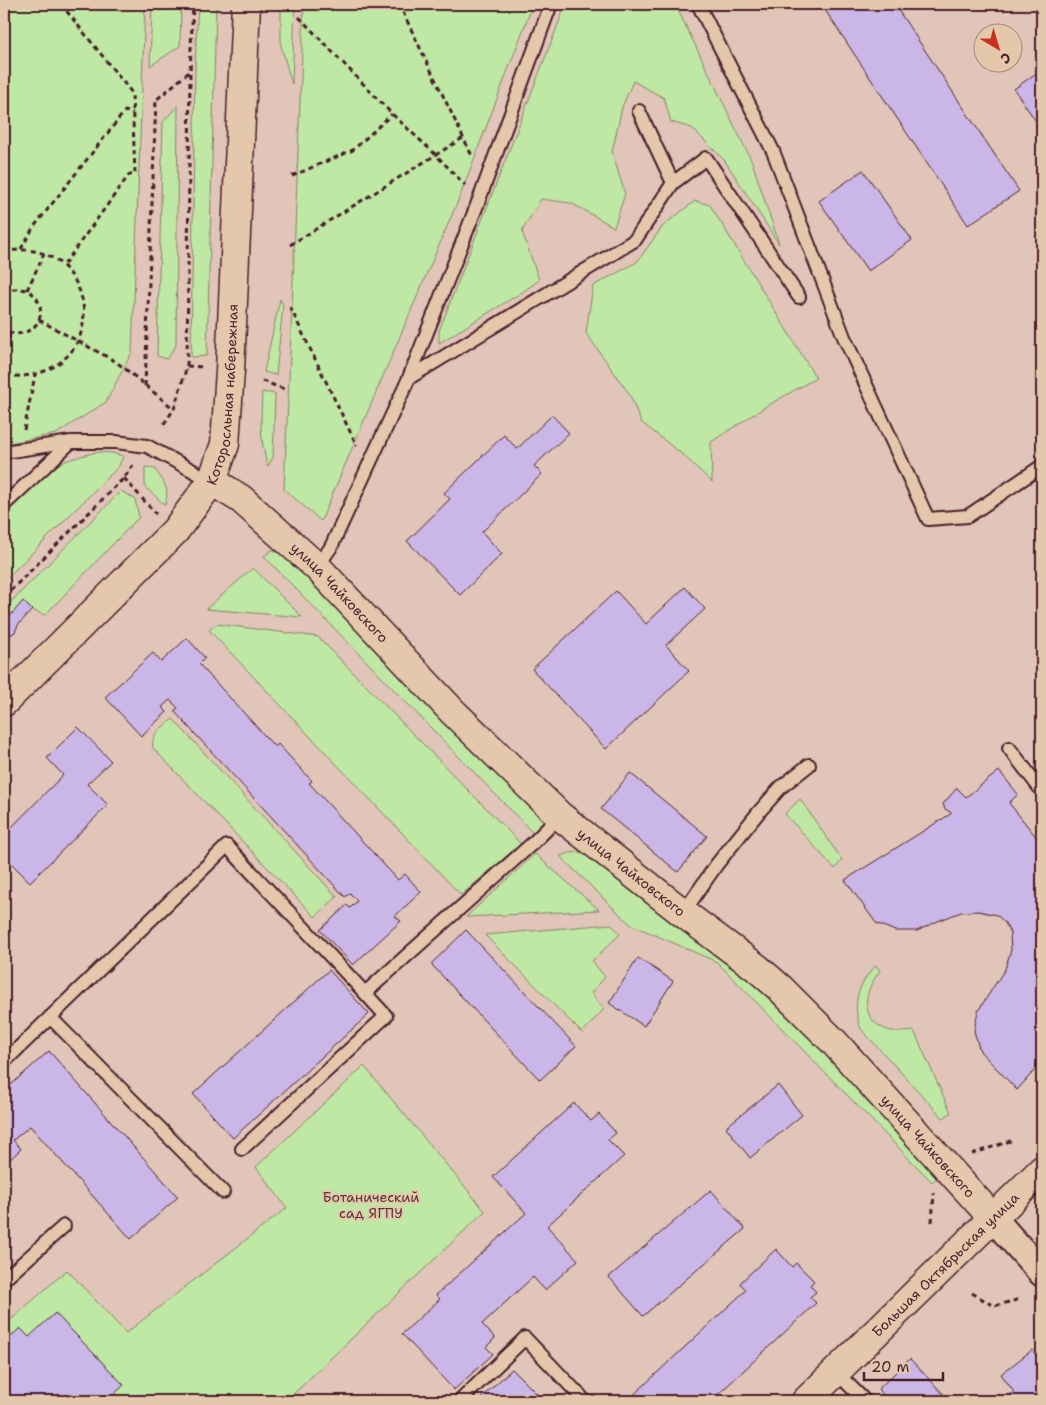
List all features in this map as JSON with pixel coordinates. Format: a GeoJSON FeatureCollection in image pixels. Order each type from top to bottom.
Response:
{"type":"FeatureCollection","features":[{"type":"Feature","properties":{"kind":"main road","name":"Которосльная набережная"},"geometry":{"type":"LineString","coordinates":[[4,702],[175,532],[212,481],[225,444],[230,371],[246,4]]}},
{"type":"Feature","properties":{"kind":"main road","name":"улица Чайковского"},"geometry":{"type":"LineString","coordinates":[[212,481],[241,499],[317,568],[452,711],[560,816],[683,913],[757,968],[833,1041],[992,1217]]}},
{"type":"Feature","properties":{"kind":"main road","name":"Большая Октябрьская улица"},"geometry":{"type":"LineString","coordinates":[[806,1401],[1042,1170]]}},
{"type":"Feature","properties":{"kind":"street","name":"улица Чайковского"},"geometry":{"type":"LineString","coordinates":[[992,1217],[1042,1273]]}},
{"type":"Feature","properties":{"kind":"lane"},"geometry":{"type":"LineString","coordinates":[[317,568],[331,547],[409,378],[486,183],[551,4]]}},
{"type":"Feature","properties":{"kind":"lane"},"geometry":{"type":"LineString","coordinates":[[698,4],[773,151],[844,337],[928,519],[968,516],[1042,466]]}},
{"type":"Feature","properties":{"kind":"lane"},"geometry":{"type":"LineString","coordinates":[[639,111],[673,183]]}},
{"type":"Feature","properties":{"kind":"lane"},"geometry":{"type":"LineString","coordinates":[[409,378],[635,240],[673,183],[706,158],[799,297]]}},
{"type":"Feature","properties":{"kind":"lane"},"geometry":{"type":"LineString","coordinates":[[4,452],[71,442],[116,442],[147,446],[212,481]]}},
{"type":"Feature","properties":{"kind":"lane"},"geometry":{"type":"LineString","coordinates":[[4,505],[71,442]]}},
{"type":"Feature","properties":{"kind":"lane"},"geometry":{"type":"LineString","coordinates":[[1009,748],[1042,791]]}},
{"type":"Feature","properties":{"kind":"lane"},"geometry":{"type":"LineString","coordinates":[[683,913],[717,864],[758,813],[781,787],[809,765]]}},
{"type":"Feature","properties":{"kind":"lane"},"geometry":{"type":"LineString","coordinates":[[366,993],[534,842],[560,816]]}},
{"type":"Feature","properties":{"kind":"lane"},"geometry":{"type":"LineString","coordinates":[[4,1062],[227,846],[386,1016],[242,1149]]}},
{"type":"Feature","properties":{"kind":"lane"},"geometry":{"type":"LineString","coordinates":[[50,1017],[223,1192]]}},
{"type":"Feature","properties":{"kind":"lane"},"geometry":{"type":"LineString","coordinates":[[4,1271],[8,1276],[64,1226]]}},
{"type":"Feature","properties":{"kind":"lane"},"geometry":{"type":"LineString","coordinates":[[460,1401],[525,1338],[585,1401]]}},
{"type":"Feature","properties":{"kind":"lane"},"geometry":{"type":"LineString","coordinates":[[836,1372],[864,1401]]}},
{"type":"Feature","properties":{"kind":"path"},"geometry":{"type":"LineString","coordinates":[[61,4],[132,94],[134,174],[129,175],[63,266]]}},
{"type":"Feature","properties":{"kind":"path"},"geometry":{"type":"LineString","coordinates":[[164,424],[174,409],[187,366],[190,72],[193,4]]}},
{"type":"Feature","properties":{"kind":"path"},"geometry":{"type":"LineString","coordinates":[[399,4],[486,183]]}},
{"type":"Feature","properties":{"kind":"path"},"geometry":{"type":"LineString","coordinates":[[299,17],[392,114],[436,155],[479,200]]}},
{"type":"Feature","properties":{"kind":"path"},"geometry":{"type":"LineString","coordinates":[[145,386],[156,100],[190,72]]}},
{"type":"Feature","properties":{"kind":"path"},"geometry":{"type":"LineString","coordinates":[[21,249],[34,228],[125,112],[133,113]]}},
{"type":"Feature","properties":{"kind":"path"},"geometry":{"type":"LineString","coordinates":[[292,176],[353,150],[392,114]]}},
{"type":"Feature","properties":{"kind":"path"},"geometry":{"type":"LineString","coordinates":[[290,245],[463,138]]}},
{"type":"Feature","properties":{"kind":"path"},"geometry":{"type":"LineString","coordinates":[[4,252],[16,249],[37,251],[56,260],[71,274],[81,293],[84,314],[81,335],[70,353],[54,367],[34,375],[13,376],[4,374]]}},
{"type":"Feature","properties":{"kind":"path"},"geometry":{"type":"LineString","coordinates":[[27,290],[44,254]]}},
{"type":"Feature","properties":{"kind":"path"},"geometry":{"type":"LineString","coordinates":[[4,293],[17,288],[27,290],[40,304],[41,312],[39,320],[29,331],[22,334],[4,329]]}},
{"type":"Feature","properties":{"kind":"path"},"geometry":{"type":"LineString","coordinates":[[290,307],[368,469]]}},
{"type":"Feature","properties":{"kind":"path"},"geometry":{"type":"LineString","coordinates":[[39,320],[124,367],[174,409]]}},
{"type":"Feature","properties":{"kind":"path"},"geometry":{"type":"LineString","coordinates":[[4,364],[10,332]]}},
{"type":"Feature","properties":{"kind":"path"},"geometry":{"type":"LineString","coordinates":[[187,366],[208,367]]}},
{"type":"Feature","properties":{"kind":"path"},"geometry":{"type":"LineString","coordinates":[[23,435],[34,375]]}},
{"type":"Feature","properties":{"kind":"path"},"geometry":{"type":"LineString","coordinates":[[262,381],[284,389]]}},
{"type":"Feature","properties":{"kind":"path"},"geometry":{"type":"LineString","coordinates":[[4,597],[124,478],[133,466]]}},
{"type":"Feature","properties":{"kind":"path"},"geometry":{"type":"LineString","coordinates":[[124,478],[158,516]]}},
{"type":"Feature","properties":{"kind":"path"},"geometry":{"type":"LineString","coordinates":[[966,1156],[1013,1140]]}},
{"type":"Feature","properties":{"kind":"path"},"geometry":{"type":"LineString","coordinates":[[932,1222],[934,1192]]}},
{"type":"Feature","properties":{"kind":"path"},"geometry":{"type":"LineString","coordinates":[[972,1294],[994,1306],[1020,1299]]}},
{"type":"Feature","properties":{"kind":"green space"},"geometry":{"type":"Polygon","coordinates":[[[4,4],[145,4],[132,352],[106,402],[56,434],[4,444],[4,4]]]}},
{"type":"Feature","properties":{"kind":"green space"},"geometry":{"type":"Polygon","coordinates":[[[152,4],[181,4],[180,46],[150,66],[152,4]]]}},
{"type":"Feature","properties":{"kind":"green space"},"geometry":{"type":"Polygon","coordinates":[[[198,4],[216,4],[207,356],[191,357],[195,69],[198,4]]]}},
{"type":"Feature","properties":{"kind":"green space"},"geometry":{"type":"Polygon","coordinates":[[[281,4],[295,4],[292,84],[281,46],[281,4]]]}},
{"type":"Feature","properties":{"kind":"green space"},"geometry":{"type":"Polygon","coordinates":[[[304,4],[533,4],[460,196],[321,521],[284,489],[304,4]]]}},
{"type":"Feature","properties":{"kind":"green space"},"geometry":{"type":"Polygon","coordinates":[[[566,4],[675,4],[752,162],[779,244],[725,161],[692,128],[671,122],[664,98],[633,81],[622,107],[612,152],[625,194],[614,227],[571,203],[541,199],[522,231],[539,280],[439,343],[439,331],[566,4]]]}},
{"type":"Feature","properties":{"kind":"green space"},"geometry":{"type":"Polygon","coordinates":[[[178,105],[176,345],[167,359],[157,356],[163,122],[178,105]]]}},
{"type":"Feature","properties":{"kind":"green space"},"geometry":{"type":"Polygon","coordinates":[[[695,201],[710,205],[816,378],[765,407],[711,442],[712,482],[683,455],[641,422],[630,395],[586,333],[593,286],[637,262],[663,226],[695,201]]]}},
{"type":"Feature","properties":{"kind":"green space"},"geometry":{"type":"Polygon","coordinates":[[[280,299],[283,305],[276,375],[264,372],[280,299]]]}},
{"type":"Feature","properties":{"kind":"green space"},"geometry":{"type":"Polygon","coordinates":[[[262,392],[275,394],[273,457],[268,466],[262,438],[262,392]]]}},
{"type":"Feature","properties":{"kind":"green space"},"geometry":{"type":"Polygon","coordinates":[[[97,452],[123,456],[119,466],[4,581],[4,512],[53,467],[97,452]]]}},
{"type":"Feature","properties":{"kind":"green space"},"geometry":{"type":"Polygon","coordinates":[[[145,467],[155,469],[163,482],[167,494],[165,505],[145,487],[145,467]]]}},
{"type":"Feature","properties":{"kind":"green space"},"geometry":{"type":"Polygon","coordinates":[[[121,491],[135,499],[139,517],[45,615],[32,610],[23,602],[4,620],[4,609],[121,491]]]}},
{"type":"Feature","properties":{"kind":"green space"},"geometry":{"type":"Polygon","coordinates":[[[272,550],[284,555],[545,820],[533,833],[264,556],[272,550]]]}},
{"type":"Feature","properties":{"kind":"green space"},"geometry":{"type":"Polygon","coordinates":[[[253,568],[302,617],[206,609],[253,568]]]}},
{"type":"Feature","properties":{"kind":"green space"},"geometry":{"type":"Polygon","coordinates":[[[217,624],[318,637],[521,844],[461,895],[209,630],[217,624]]]}},
{"type":"Feature","properties":{"kind":"green space"},"geometry":{"type":"Polygon","coordinates":[[[173,719],[337,897],[315,917],[153,748],[156,734],[173,719]]]}},
{"type":"Feature","properties":{"kind":"green space"},"geometry":{"type":"Polygon","coordinates":[[[800,799],[842,860],[835,869],[785,814],[800,799]]]}},
{"type":"Feature","properties":{"kind":"green space"},"geometry":{"type":"Polygon","coordinates":[[[580,852],[590,857],[722,957],[760,990],[843,1071],[939,1175],[932,1182],[717,962],[630,924],[560,856],[580,852]]]}},
{"type":"Feature","properties":{"kind":"green space"},"geometry":{"type":"Polygon","coordinates":[[[535,854],[599,910],[466,917],[535,854]]]}},
{"type":"Feature","properties":{"kind":"green space"},"geometry":{"type":"Polygon","coordinates":[[[611,924],[620,934],[592,961],[605,977],[591,993],[604,1009],[582,1033],[485,935],[611,924]]]}},
{"type":"Feature","properties":{"kind":"green space"},"geometry":{"type":"Polygon","coordinates":[[[876,965],[880,971],[867,996],[867,1007],[870,1016],[877,1024],[886,1029],[899,1032],[914,1031],[951,1113],[943,1118],[861,1029],[857,1011],[858,995],[865,980],[876,965]]]}},
{"type":"Feature","properties":{"kind":"green space","name":"Ботанический сад ЯГПУ"},"geometry":{"type":"Polygon","coordinates":[[[364,1066],[485,1211],[286,1401],[4,1401],[4,1326],[67,1270],[126,1333],[287,1208],[256,1167],[364,1066]]]}},
{"type":"Feature","properties":{"kind":"building"},"geometry":{"type":"Polygon","coordinates":[[[821,4],[894,4],[1019,191],[968,225],[821,4]]]}},
{"type":"Feature","properties":{"kind":"building"},"geometry":{"type":"Polygon","coordinates":[[[1042,69],[1042,130],[1014,89],[1042,69]]]}},
{"type":"Feature","properties":{"kind":"building"},"geometry":{"type":"Polygon","coordinates":[[[863,170],[912,240],[868,271],[819,201],[863,170]]]}},
{"type":"Feature","properties":{"kind":"building"},"geometry":{"type":"Polygon","coordinates":[[[552,415],[569,433],[534,466],[542,474],[482,532],[502,554],[460,595],[407,541],[450,499],[444,493],[504,435],[517,449],[552,415]]]}},
{"type":"Feature","properties":{"kind":"building"},"geometry":{"type":"Polygon","coordinates":[[[685,587],[705,609],[666,645],[689,671],[606,749],[532,669],[616,591],[646,624],[685,587]]]}},
{"type":"Feature","properties":{"kind":"building"},"geometry":{"type":"Polygon","coordinates":[[[23,601],[32,610],[18,625],[15,632],[10,635],[5,634],[4,620],[23,601]]]}},
{"type":"Feature","properties":{"kind":"building"},"geometry":{"type":"Polygon","coordinates":[[[187,638],[205,658],[199,664],[275,747],[278,744],[312,781],[309,783],[398,880],[405,874],[421,892],[395,916],[401,921],[353,965],[320,930],[347,905],[350,908],[357,901],[350,893],[345,897],[174,711],[178,708],[170,700],[162,707],[167,712],[141,736],[105,697],[153,653],[161,662],[187,638]]]}},
{"type":"Feature","properties":{"kind":"building"},"geometry":{"type":"Polygon","coordinates":[[[78,727],[111,761],[87,784],[108,805],[30,882],[10,862],[4,868],[4,835],[63,775],[47,758],[78,727]]]}},
{"type":"Feature","properties":{"kind":"building"},"geometry":{"type":"Polygon","coordinates":[[[999,771],[1018,794],[1009,803],[1042,844],[1042,1062],[1017,1090],[980,1051],[974,1031],[978,1011],[1005,969],[1011,950],[1010,933],[1005,923],[997,915],[978,911],[961,912],[917,931],[895,931],[876,923],[845,880],[952,813],[945,809],[943,804],[957,788],[966,797],[999,771]]]}},
{"type":"Feature","properties":{"kind":"building"},"geometry":{"type":"Polygon","coordinates":[[[630,773],[707,836],[678,872],[601,809],[630,773]]]}},
{"type":"Feature","properties":{"kind":"building"},"geometry":{"type":"Polygon","coordinates":[[[466,930],[576,1046],[540,1080],[431,964],[466,930]]]}},
{"type":"Feature","properties":{"kind":"building"},"geometry":{"type":"Polygon","coordinates":[[[638,958],[673,981],[644,1026],[609,1003],[638,958]]]}},
{"type":"Feature","properties":{"kind":"building"},"geometry":{"type":"Polygon","coordinates":[[[329,970],[369,1014],[233,1138],[193,1094],[329,970]]]}},
{"type":"Feature","properties":{"kind":"building"},"geometry":{"type":"Polygon","coordinates":[[[49,1051],[178,1197],[131,1239],[30,1126],[13,1140],[21,1149],[4,1165],[4,1091],[49,1051]]]}},
{"type":"Feature","properties":{"kind":"building"},"geometry":{"type":"Polygon","coordinates":[[[778,1085],[802,1115],[750,1158],[726,1127],[778,1085]]]}},
{"type":"Feature","properties":{"kind":"building"},"geometry":{"type":"Polygon","coordinates":[[[574,1103],[591,1121],[599,1114],[616,1133],[608,1140],[624,1156],[547,1226],[578,1260],[545,1290],[533,1277],[482,1324],[495,1338],[486,1347],[493,1354],[454,1390],[402,1334],[440,1299],[436,1295],[526,1213],[493,1177],[574,1103]]]}},
{"type":"Feature","properties":{"kind":"building"},"geometry":{"type":"Polygon","coordinates":[[[711,1190],[745,1229],[643,1316],[609,1277],[711,1190]]]}},
{"type":"Feature","properties":{"kind":"building"},"geometry":{"type":"Polygon","coordinates":[[[776,1249],[792,1267],[796,1263],[814,1281],[810,1285],[816,1292],[810,1297],[816,1303],[711,1401],[627,1401],[746,1290],[740,1283],[776,1249]]]}},
{"type":"Feature","properties":{"kind":"building"},"geometry":{"type":"Polygon","coordinates":[[[55,1313],[124,1385],[107,1401],[11,1401],[4,1394],[4,1343],[20,1328],[29,1337],[55,1313]]]}},
{"type":"Feature","properties":{"kind":"building"},"geometry":{"type":"Polygon","coordinates":[[[1032,1350],[1042,1363],[1042,1401],[1001,1401],[1014,1392],[1001,1374],[1032,1350]]]}},
{"type":"Feature","properties":{"kind":"building"},"geometry":{"type":"Polygon","coordinates":[[[910,1359],[950,1401],[889,1401],[878,1389],[910,1359]]]}},
{"type":"Feature","properties":{"kind":"building"},"geometry":{"type":"Polygon","coordinates":[[[512,1369],[544,1401],[479,1400],[512,1369]]]}}]}
